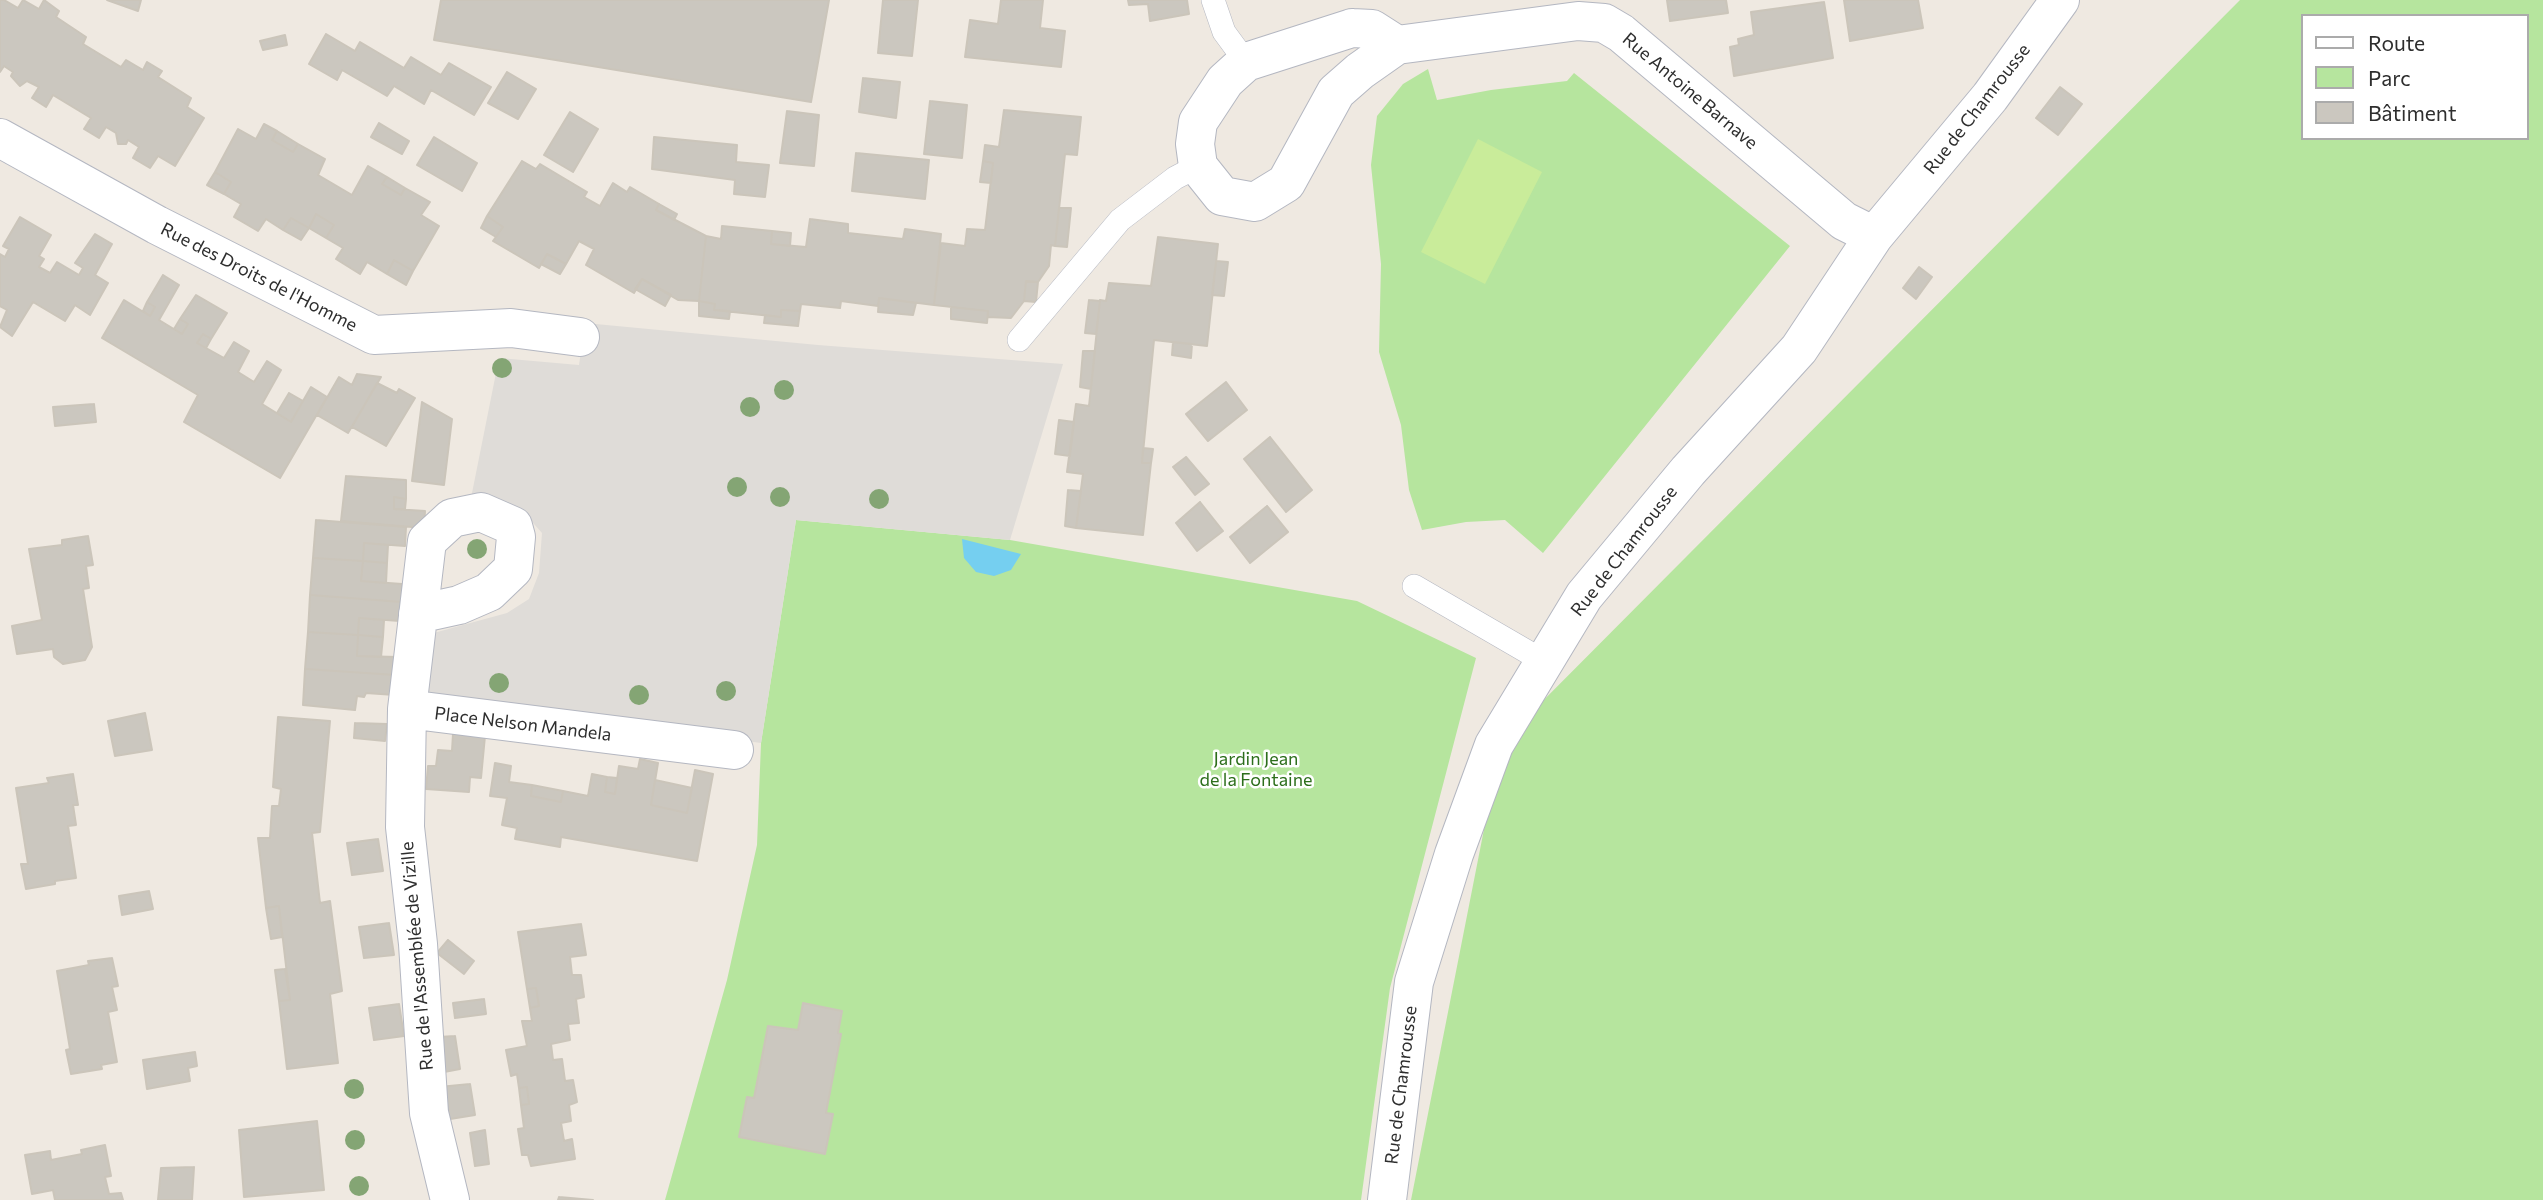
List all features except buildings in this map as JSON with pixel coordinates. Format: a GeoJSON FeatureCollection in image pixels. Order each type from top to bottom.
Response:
{"type":"FeatureCollection","features":[{"type":"Feature","properties":{"kind":"street","name":"Rue de Chamrousse"},"geometry":{"type":"LineString","coordinates":[[1387,1200],[1414,982],[1454,854],[1494,746],[1584,596],[1688,471],[1799,349],[1874,236],[1990,97],[2060,0]]}},
{"type":"Feature","properties":{"kind":"street","name":"Rue Antoine Barnave"},"geometry":{"type":"LineString","coordinates":[[1198,166],[1222,196],[1255,202],[1286,183],[1336,92],[1397,45],[1578,21],[1604,23],[1621,33],[1844,221],[1874,236]]}},
{"type":"Feature","properties":{"kind":"street"},"geometry":{"type":"LineString","coordinates":[[1198,166],[1195,144],[1198,122],[1226,81],[1246,62],[1352,28],[1372,29],[1397,45]]}},
{"type":"Feature","properties":{"kind":"street","name":"Rue des Droits de l'Homme"},"geometry":{"type":"LineString","coordinates":[[0,138],[157,225],[374,335],[511,328],[580,337]]}},
{"type":"Feature","properties":{"kind":"street"},"geometry":{"type":"LineString","coordinates":[[407,709],[418,614]]}},
{"type":"Feature","properties":{"kind":"street","name":"Place Nelson Mandela"},"geometry":{"type":"LineString","coordinates":[[407,709],[734,750]]}},
{"type":"Feature","properties":{"kind":"street","name":"Rue de l'Assemblée de Vizille"},"geometry":{"type":"LineString","coordinates":[[407,709],[405,827],[418,944],[429,1113],[450,1200]]}},
{"type":"Feature","properties":{"kind":"lane"},"geometry":{"type":"LineString","coordinates":[[1213,0],[1224,32],[1246,62]]}},
{"type":"Feature","properties":{"kind":"lane"},"geometry":{"type":"LineString","coordinates":[[1019,340],[1120,220],[1175,177],[1198,166]]}},
{"type":"Feature","properties":{"kind":"lane"},"geometry":{"type":"LineString","coordinates":[[1414,586],[1545,662]]}},
{"type":"Feature","properties":{"kind":"green space"},"geometry":{"type":"Polygon","coordinates":[[[2240,0],[2543,0],[2543,1200],[1411,1200],[1501,743],[2240,0]]]}},
{"type":"Feature","properties":{"kind":"green space"},"geometry":{"type":"Polygon","coordinates":[[[1428,69],[1437,100],[1567,81],[1574,73],[1790,246],[1543,553],[1505,520],[1466,522],[1422,530],[1409,490],[1401,425],[1379,352],[1381,264],[1371,165],[1377,116],[1403,84],[1428,69]]]}},
{"type":"Feature","properties":{"kind":"green space"},"geometry":{"type":"Polygon","coordinates":[[[1478,139],[1542,172],[1485,284],[1421,252],[1478,139]]]}},
{"type":"Feature","properties":{"kind":"green space","name":"Jardin Jean de la Fontaine"},"geometry":{"type":"Polygon","coordinates":[[[796,520],[1010,540],[1357,601],[1476,658],[1390,988],[1361,1200],[665,1200],[727,980],[757,845],[761,743],[796,520]]]}},
{"type":"Feature","properties":{"kind":"shaded area"},"geometry":{"type":"Polygon","coordinates":[[[585,323],[1063,364],[1010,540],[796,520],[761,743],[424,698],[430,634],[507,613],[529,599],[539,573],[542,533],[526,515],[471,498],[499,358],[579,365],[585,323]]]}},
{"type":"Feature","properties":{"kind":"water"},"geometry":{"type":"Polygon","coordinates":[[[962,539],[1021,554],[1011,570],[994,576],[976,572],[964,558],[962,539]]]}}]}
